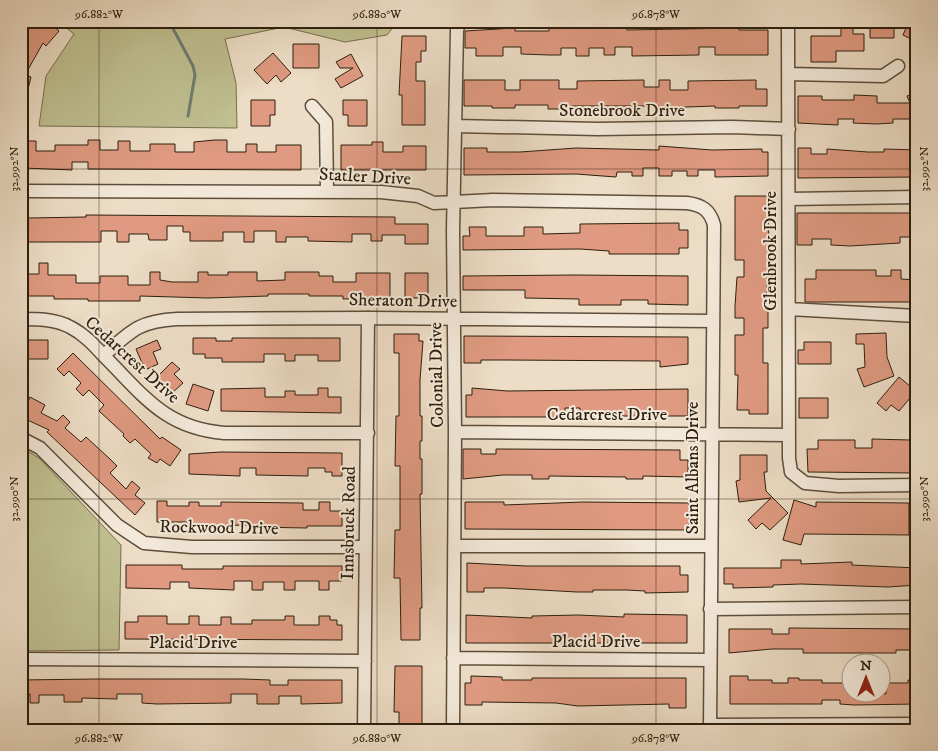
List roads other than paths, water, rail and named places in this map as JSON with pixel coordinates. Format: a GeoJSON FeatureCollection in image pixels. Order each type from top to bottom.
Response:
{"type":"FeatureCollection","features":[{"type":"Feature","properties":{"kind":"street","name":"Colonial Drive"},"geometry":{"type":"LineString","coordinates":[[453,730],[454,203],[457,30],[460,21]]}},
{"type":"Feature","properties":{"kind":"street","name":"Glenbrook Drive"},"geometry":{"type":"LineString","coordinates":[[786,21],[788,30],[788,435],[791,472],[797,479],[805,483],[839,486],[917,485]]}},
{"type":"Feature","properties":{"kind":"street"},"geometry":{"type":"LineString","coordinates":[[788,74],[883,76],[898,66]]}},
{"type":"Feature","properties":{"kind":"street"},"geometry":{"type":"LineString","coordinates":[[312,106],[326,122],[327,192]]}},
{"type":"Feature","properties":{"kind":"street","name":"Stonebrook Drive"},"geometry":{"type":"LineString","coordinates":[[455,126],[598,129],[788,129]]}},
{"type":"Feature","properties":{"kind":"street","name":"Statler Drive"},"geometry":{"type":"LineString","coordinates":[[21,191],[381,192],[418,196],[434,203],[493,200],[687,203],[699,205],[704,209]]}},
{"type":"Feature","properties":{"kind":"street"},"geometry":{"type":"LineString","coordinates":[[788,199],[917,197]]}},
{"type":"Feature","properties":{"kind":"street","name":"Saint Albans Drive"},"geometry":{"type":"LineString","coordinates":[[704,209],[711,214],[714,225],[710,433],[710,727]]}},
{"type":"Feature","properties":{"kind":"street"},"geometry":{"type":"LineString","coordinates":[[788,310],[917,316]]}},
{"type":"Feature","properties":{"kind":"street","name":"Sheraton Drive"},"geometry":{"type":"LineString","coordinates":[[104,355],[135,328],[156,321],[205,318],[713,321]]}},
{"type":"Feature","properties":{"kind":"street","name":"Innsbruck Road"},"geometry":{"type":"LineString","coordinates":[[364,730],[368,318]]}},
{"type":"Feature","properties":{"kind":"street","name":"Cedarcrest Drive"},"geometry":{"type":"LineString","coordinates":[[21,319],[54,321],[69,326],[84,335],[161,413],[176,422],[206,432],[368,433]]}},
{"type":"Feature","properties":{"kind":"street","name":"Cedarcrest Drive"},"geometry":{"type":"LineString","coordinates":[[455,432],[788,435]]}},
{"type":"Feature","properties":{"kind":"street","name":"Rockwood Drive"},"geometry":{"type":"LineString","coordinates":[[21,438],[40,448],[117,525],[144,543],[192,547],[365,548]]}},
{"type":"Feature","properties":{"kind":"street"},"geometry":{"type":"LineString","coordinates":[[454,546],[710,546]]}},
{"type":"Feature","properties":{"kind":"street"},"geometry":{"type":"LineString","coordinates":[[710,609],[917,607]]}},
{"type":"Feature","properties":{"kind":"street","name":"Placid Drive"},"geometry":{"type":"LineString","coordinates":[[453,658],[710,660]]}},
{"type":"Feature","properties":{"kind":"street","name":"Placid Drive"},"geometry":{"type":"LineString","coordinates":[[21,659],[365,661]]}},
{"type":"Feature","properties":{"kind":"street"},"geometry":{"type":"LineString","coordinates":[[710,727],[917,724]]}},
{"type":"Feature","properties":{"kind":"waterway"},"geometry":{"type":"LineString","coordinates":[[169,21],[193,66],[195,75],[188,116]]}}]}
